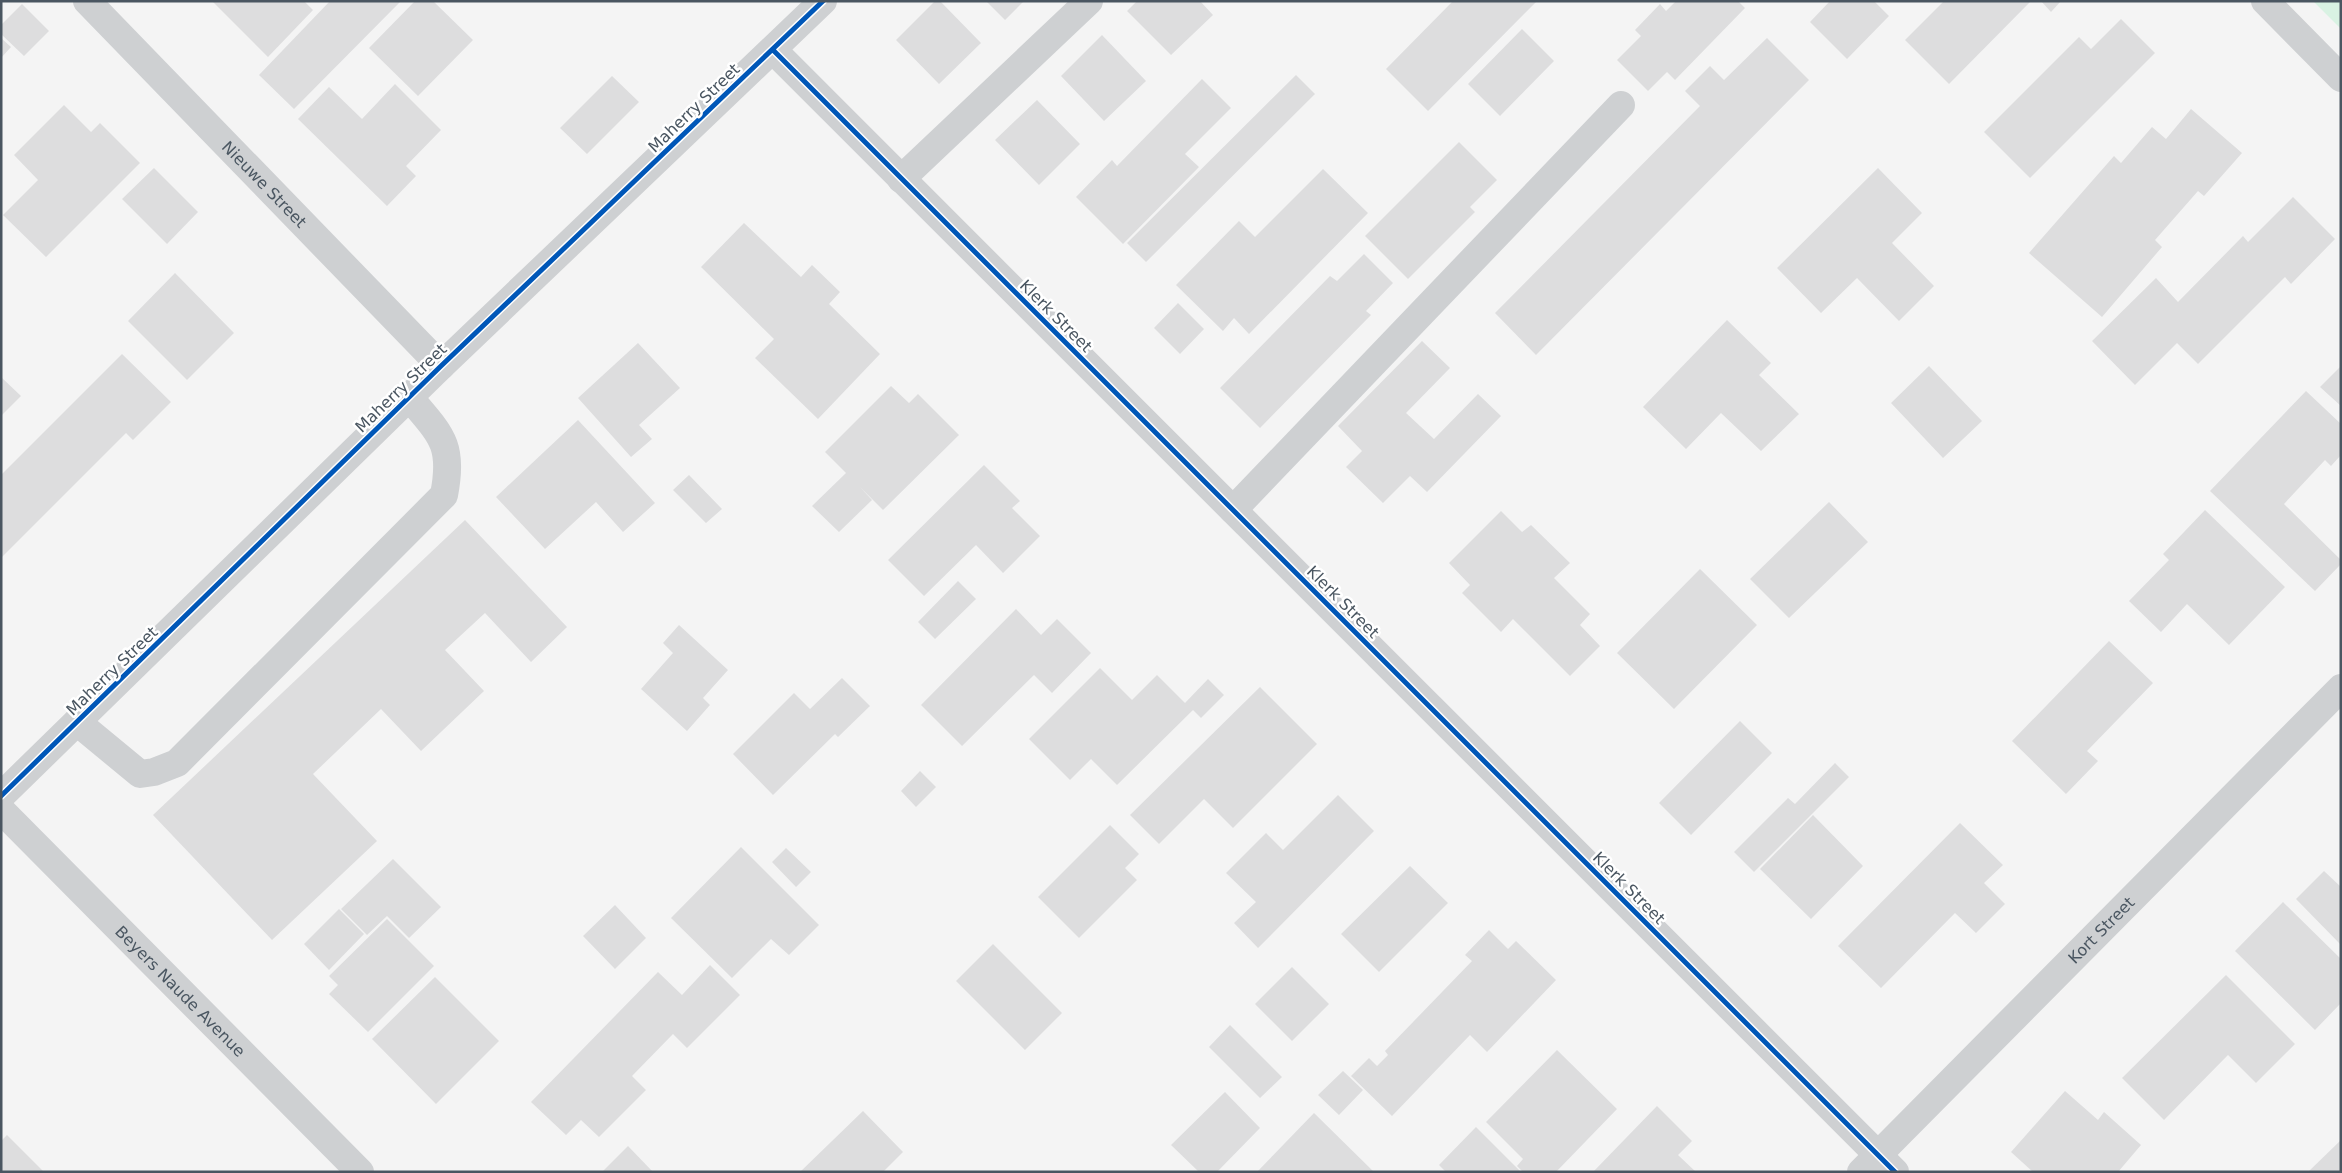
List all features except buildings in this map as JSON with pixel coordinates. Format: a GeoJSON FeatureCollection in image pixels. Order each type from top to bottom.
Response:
{"type":"FeatureCollection","features":[{"type":"Feature","properties":{"kind":"street","name":"Nieuwe Street"},"geometry":{"type":"LineString","coordinates":[[87,1],[442,366]]}},
{"type":"Feature","properties":{"kind":"street","name":"Maherry Street"},"geometry":{"type":"LineString","coordinates":[[1,796],[409,397],[823,1]]}},
{"type":"Feature","properties":{"kind":"street"},"geometry":{"type":"LineString","coordinates":[[901,179],[1089,1]]}},
{"type":"Feature","properties":{"kind":"street"},"geometry":{"type":"LineString","coordinates":[[2265,1],[2341,78]]}},
{"type":"Feature","properties":{"kind":"street","name":"Klerk Street"},"geometry":{"type":"LineString","coordinates":[[773,50],[1233,510],[1878,1166]]}},
{"type":"Feature","properties":{"kind":"street"},"geometry":{"type":"LineString","coordinates":[[1233,510],[1621,105]]}},
{"type":"Feature","properties":{"kind":"street"},"geometry":{"type":"LineString","coordinates":[[77,722],[140,774],[154,772],[177,763],[444,495],[449,458],[439,432],[409,397]]}},
{"type":"Feature","properties":{"kind":"street","name":"Kort Street"},"geometry":{"type":"LineString","coordinates":[[1878,1166],[2341,688]]}},
{"type":"Feature","properties":{"kind":"street","name":"Beyers Naude Avenue"},"geometry":{"type":"LineString","coordinates":[[1,810],[360,1172]]}},
{"type":"Feature","properties":{"kind":"green space"},"geometry":{"type":"Polygon","coordinates":[[[2313,1],[2341,1],[2341,29],[2313,1]]]}},
{"type":"Feature","properties":{"kind":"cycle path"},"geometry":{"type":"LineString","coordinates":[[1,796],[441,366],[823,1]]}},
{"type":"Feature","properties":{"kind":"cycle path"},"geometry":{"type":"LineString","coordinates":[[773,50],[1895,1172]]}}]}
